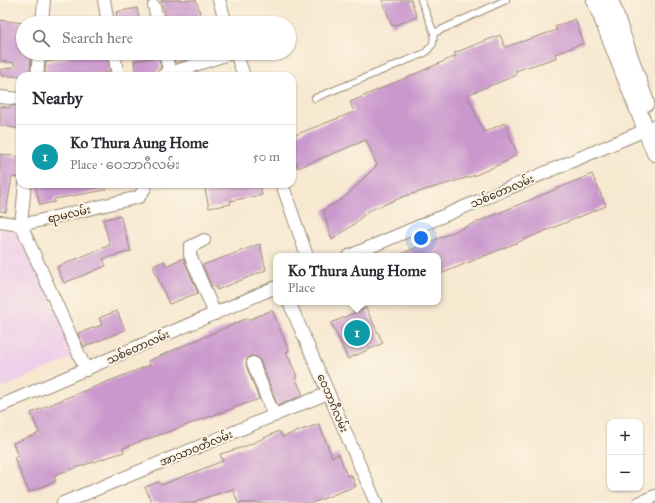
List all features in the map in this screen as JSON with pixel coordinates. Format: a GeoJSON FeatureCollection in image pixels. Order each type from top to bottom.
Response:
{"type":"FeatureCollection","features":[{"type":"Feature","properties":{"kind":"main road"},"geometry":{"type":"LineString","coordinates":[[595,0],[653,128]]}},
{"type":"Feature","properties":{"kind":"main road"},"geometry":{"type":"LineString","coordinates":[[610,0],[653,128],[655,153]]}},
{"type":"Feature","properties":{"kind":"street"},"geometry":{"type":"LineString","coordinates":[[43,16],[44,0]]}},
{"type":"Feature","properties":{"kind":"street"},"geometry":{"type":"LineString","coordinates":[[104,0],[107,16]]}},
{"type":"Feature","properties":{"kind":"street"},"geometry":{"type":"LineString","coordinates":[[218,0],[224,16]]}},
{"type":"Feature","properties":{"kind":"street"},"geometry":{"type":"LineString","coordinates":[[154,6],[156,16]]}},
{"type":"Feature","properties":{"kind":"street"},"geometry":{"type":"LineString","coordinates":[[37,72],[38,60]]}},
{"type":"Feature","properties":{"kind":"street"},"geometry":{"type":"LineString","coordinates":[[115,60],[117,72]]}},
{"type":"Feature","properties":{"kind":"street"},"geometry":{"type":"LineString","coordinates":[[165,60],[166,72]]}},
{"type":"Feature","properties":{"kind":"street"},"geometry":{"type":"LineString","coordinates":[[175,72],[210,60]]}},
{"type":"Feature","properties":{"kind":"street"},"geometry":{"type":"LineString","coordinates":[[238,60],[243,72]]}},
{"type":"Feature","properties":{"kind":"street"},"geometry":{"type":"LineString","coordinates":[[0,97],[16,99]]}},
{"type":"Feature","properties":{"kind":"street","name":"သစ်တောလမ်း"},"geometry":{"type":"LineString","coordinates":[[356,253],[653,128]]}},
{"type":"Feature","properties":{"kind":"street"},"geometry":{"type":"LineString","coordinates":[[25,188],[21,225],[86,370]]}},
{"type":"Feature","properties":{"kind":"street","name":"ရာမလမ်း"},"geometry":{"type":"LineString","coordinates":[[0,222],[21,225],[138,197],[146,188]]}},
{"type":"Feature","properties":{"kind":"street"},"geometry":{"type":"LineString","coordinates":[[283,188],[307,253]]}},
{"type":"Feature","properties":{"kind":"street"},"geometry":{"type":"LineString","coordinates":[[204,240],[190,247],[190,255],[215,314]]}},
{"type":"Feature","properties":{"kind":"street","name":"သစ်တောလမ်း"},"geometry":{"type":"LineString","coordinates":[[0,406],[273,288]]}},
{"type":"Feature","properties":{"kind":"street","name":"ဝေဘာဂီလမ်း"},"geometry":{"type":"LineString","coordinates":[[290,305],[373,502]]}},
{"type":"Feature","properties":{"kind":"street"},"geometry":{"type":"LineString","coordinates":[[253,364],[274,416]]}},
{"type":"Feature","properties":{"kind":"street","name":"အာသာဝတီလမ်း"},"geometry":{"type":"LineString","coordinates":[[63,503],[328,393]]}},
{"type":"Feature","properties":{"kind":"street"},"geometry":{"type":"LineString","coordinates":[[639,503],[655,496]]}},
{"type":"Feature","properties":{"kind":"lane"},"geometry":{"type":"LineString","coordinates":[[315,98],[425,53],[433,44],[434,33],[421,0]]}},
{"type":"Feature","properties":{"kind":"lane"},"geometry":{"type":"LineString","coordinates":[[434,33],[506,0]]}},
{"type":"Feature","properties":{"kind":"shaded area"},"geometry":{"type":"Polygon","coordinates":[[[0,222],[21,225],[76,356],[0,389],[0,222]]]}},
{"type":"Feature","properties":{"kind":"building"},"geometry":{"type":"Polygon","coordinates":[[[161,0],[196,0],[201,16],[166,16],[161,0]]]}},
{"type":"Feature","properties":{"kind":"building"},"geometry":{"type":"Polygon","coordinates":[[[382,0],[411,0],[417,17],[392,26],[382,0]]]}},
{"type":"Feature","properties":{"kind":"building"},"geometry":{"type":"Polygon","coordinates":[[[137,8],[139,16],[117,16],[116,12],[137,8]]]}},
{"type":"Feature","properties":{"kind":"building"},"geometry":{"type":"Polygon","coordinates":[[[575,19],[584,43],[555,54],[556,58],[515,71],[517,75],[467,95],[484,132],[505,123],[517,154],[505,162],[476,175],[405,196],[368,211],[354,224],[332,240],[323,210],[344,198],[377,165],[366,140],[298,168],[296,164],[296,134],[354,112],[350,102],[456,56],[454,53],[500,35],[505,47],[557,30],[555,27],[575,19]]]}},
{"type":"Feature","properties":{"kind":"building"},"geometry":{"type":"Polygon","coordinates":[[[0,20],[16,22],[16,60],[31,60],[30,72],[16,72],[16,76],[1,76],[0,70],[14,67],[14,63],[0,61],[0,20]]]}},
{"type":"Feature","properties":{"kind":"building"},"geometry":{"type":"Polygon","coordinates":[[[57,60],[108,60],[110,72],[45,72],[46,62],[57,60]]]}},
{"type":"Feature","properties":{"kind":"building"},"geometry":{"type":"Polygon","coordinates":[[[159,60],[161,68],[156,72],[136,72],[134,61],[159,60]]]}},
{"type":"Feature","properties":{"kind":"building"},"geometry":{"type":"Polygon","coordinates":[[[174,60],[185,60],[175,63],[174,60]]]}},
{"type":"Feature","properties":{"kind":"building"},"geometry":{"type":"Polygon","coordinates":[[[0,106],[9,108],[10,106],[16,106],[16,128],[0,125],[0,106]]]}},
{"type":"Feature","properties":{"kind":"building"},"geometry":{"type":"Polygon","coordinates":[[[0,154],[16,156],[16,178],[12,177],[6,212],[0,211],[0,154]]]}},
{"type":"Feature","properties":{"kind":"building"},"geometry":{"type":"Polygon","coordinates":[[[592,174],[606,206],[441,274],[441,253],[403,253],[592,174]]]}},
{"type":"Feature","properties":{"kind":"building"},"geometry":{"type":"Polygon","coordinates":[[[36,188],[106,188],[106,190],[54,199],[55,202],[40,205],[36,188]]]}},
{"type":"Feature","properties":{"kind":"building"},"geometry":{"type":"Polygon","coordinates":[[[205,188],[261,188],[262,195],[230,201],[231,204],[209,208],[205,188]]]}},
{"type":"Feature","properties":{"kind":"building"},"geometry":{"type":"Polygon","coordinates":[[[120,215],[131,251],[103,259],[106,266],[64,283],[57,267],[110,245],[103,220],[120,215]]]}},
{"type":"Feature","properties":{"kind":"building"},"geometry":{"type":"Polygon","coordinates":[[[260,244],[266,270],[217,290],[215,286],[212,287],[203,265],[260,244]]]}},
{"type":"Feature","properties":{"kind":"building"},"geometry":{"type":"Polygon","coordinates":[[[183,258],[198,293],[169,304],[153,266],[164,261],[166,266],[183,258]]]}},
{"type":"Feature","properties":{"kind":"building"},"geometry":{"type":"Polygon","coordinates":[[[366,308],[383,343],[348,359],[331,323],[366,308]]]}},
{"type":"Feature","properties":{"kind":"building"},"geometry":{"type":"Polygon","coordinates":[[[272,310],[289,351],[286,352],[297,376],[295,377],[303,395],[278,406],[260,360],[257,357],[251,356],[247,359],[246,365],[259,399],[123,448],[124,452],[54,475],[56,481],[29,492],[14,457],[18,456],[13,443],[39,433],[31,413],[150,365],[148,361],[248,318],[248,320],[272,310]]]}},
{"type":"Feature","properties":{"kind":"building"},"geometry":{"type":"Polygon","coordinates":[[[117,311],[125,330],[84,347],[78,333],[102,325],[99,318],[117,311]]]}},
{"type":"Feature","properties":{"kind":"building"},"geometry":{"type":"Polygon","coordinates":[[[319,424],[332,457],[339,454],[347,476],[351,475],[356,486],[312,503],[238,503],[233,489],[195,501],[196,503],[152,503],[145,487],[159,482],[161,485],[223,461],[220,454],[244,447],[279,431],[282,437],[319,424]]]}},
{"type":"Feature","properties":{"kind":"place","name":"Ko Thura Aung Home"},"geometry":{"type":"Point","coordinates":[357,333]}}]}
